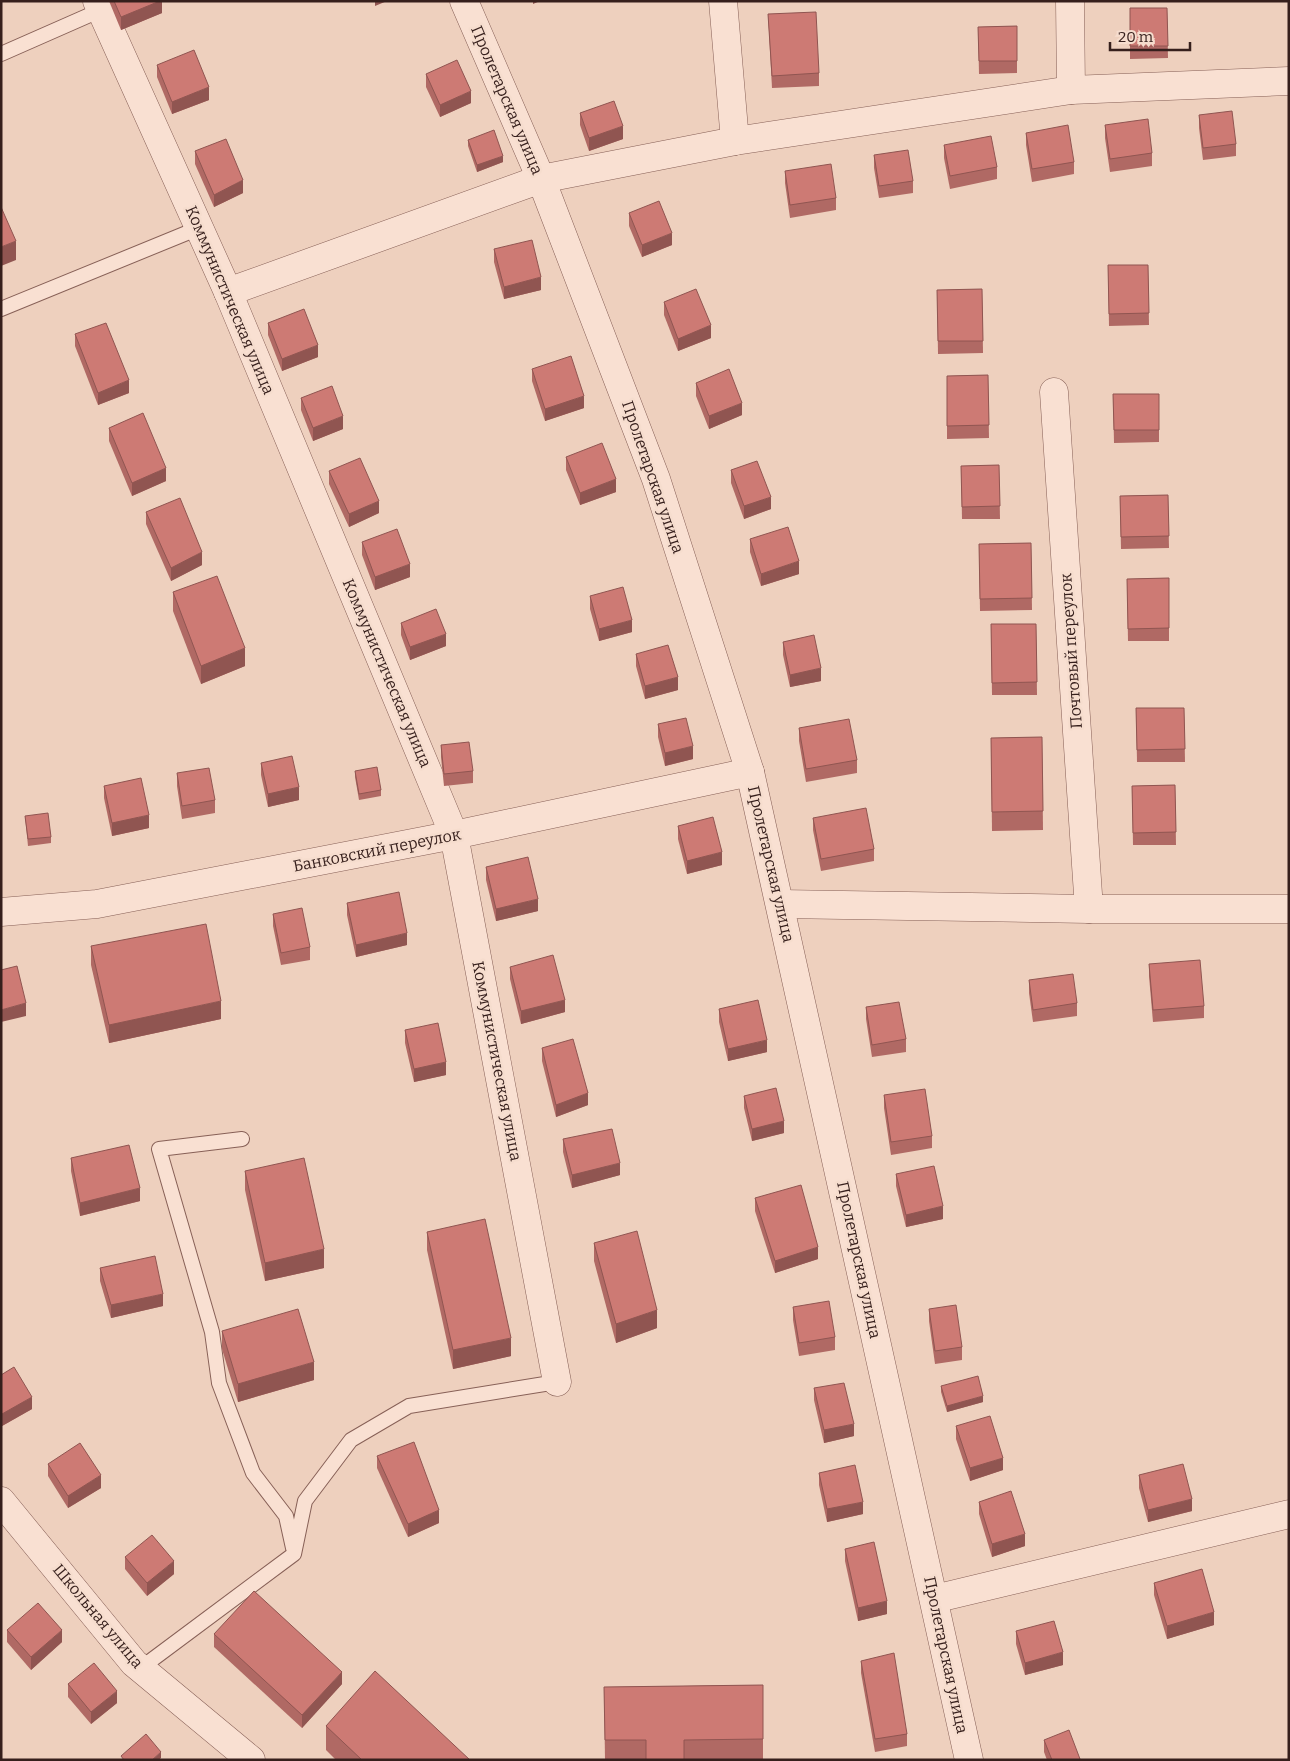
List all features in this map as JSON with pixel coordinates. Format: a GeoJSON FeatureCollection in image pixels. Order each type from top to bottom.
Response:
{"type":"FeatureCollection","features":[{"type":"Feature","properties":{"kind":"street","name":"Пролетарская улица"},"geometry":{"type":"LineString","coordinates":[[464,1],[541,178],[656,479],[750,772],[969,1760]]}},
{"type":"Feature","properties":{"kind":"street"},"geometry":{"type":"LineString","coordinates":[[723,1],[736,140]]}},
{"type":"Feature","properties":{"kind":"street"},"geometry":{"type":"LineString","coordinates":[[1070,1],[1071,90]]}},
{"type":"Feature","properties":{"kind":"street","name":"Коммунистическая улица"},"geometry":{"type":"LineString","coordinates":[[99,6],[228,292],[454,835],[557,1382]]}},
{"type":"Feature","properties":{"kind":"street"},"geometry":{"type":"LineString","coordinates":[[228,292],[541,178],[736,140],[1071,90],[1289,81]]}},
{"type":"Feature","properties":{"kind":"street","name":"Почтовый переулок"},"geometry":{"type":"LineString","coordinates":[[1054,392],[1089,909]]}},
{"type":"Feature","properties":{"kind":"street","name":"Банковский переулок"},"geometry":{"type":"LineString","coordinates":[[1,912],[97,904],[454,835],[750,772]]}},
{"type":"Feature","properties":{"kind":"street"},"geometry":{"type":"LineString","coordinates":[[780,904],[1089,909],[1289,909]]}},
{"type":"Feature","properties":{"kind":"street","name":"Школьная улица"},"geometry":{"type":"LineString","coordinates":[[1,1501],[128,1655],[251,1760]]}},
{"type":"Feature","properties":{"kind":"street"},"geometry":{"type":"LineString","coordinates":[[934,1598],[1289,1514]]}},
{"type":"Feature","properties":{"kind":"lane"},"geometry":{"type":"LineString","coordinates":[[1,54],[99,6]]}},
{"type":"Feature","properties":{"kind":"lane"},"geometry":{"type":"LineString","coordinates":[[1,309],[199,228]]}},
{"type":"Feature","properties":{"kind":"lane"},"geometry":{"type":"LineString","coordinates":[[242,1140],[159,1149],[212,1332],[219,1383],[253,1473],[286,1516],[294,1554]]}},
{"type":"Feature","properties":{"kind":"lane"},"geometry":{"type":"LineString","coordinates":[[141,1668],[294,1554],[305,1501],[352,1440],[409,1406],[557,1382]]}},
{"type":"Feature","properties":{"kind":"building"},"geometry":{"type":"Polygon","coordinates":[[[114,1],[160,1],[121,17],[114,1]]]}},
{"type":"Feature","properties":{"kind":"building"},"geometry":{"type":"Polygon","coordinates":[[[1130,8],[1167,8],[1168,46],[1130,46],[1130,8]]]}},
{"type":"Feature","properties":{"kind":"building"},"geometry":{"type":"Polygon","coordinates":[[[816,12],[819,73],[772,76],[768,14],[816,12]]]}},
{"type":"Feature","properties":{"kind":"building"},"geometry":{"type":"Polygon","coordinates":[[[1017,26],[1017,61],[979,61],[978,27],[1017,26]]]}},
{"type":"Feature","properties":{"kind":"building"},"geometry":{"type":"Polygon","coordinates":[[[194,50],[209,87],[172,102],[157,65],[194,50]]]}},
{"type":"Feature","properties":{"kind":"building"},"geometry":{"type":"Polygon","coordinates":[[[457,60],[471,91],[440,105],[426,74],[457,60]]]}},
{"type":"Feature","properties":{"kind":"building"},"geometry":{"type":"Polygon","coordinates":[[[614,101],[623,126],[589,138],[580,113],[614,101]]]}},
{"type":"Feature","properties":{"kind":"building"},"geometry":{"type":"Polygon","coordinates":[[[1232,111],[1236,144],[1203,148],[1199,115],[1232,111]]]}},
{"type":"Feature","properties":{"kind":"building"},"geometry":{"type":"Polygon","coordinates":[[[1148,119],[1152,153],[1110,159],[1105,125],[1148,119]]]}},
{"type":"Feature","properties":{"kind":"building"},"geometry":{"type":"Polygon","coordinates":[[[1068,125],[1074,162],[1032,169],[1026,133],[1068,125]]]}},
{"type":"Feature","properties":{"kind":"building"},"geometry":{"type":"Polygon","coordinates":[[[494,130],[503,156],[477,165],[468,140],[494,130]]]}},
{"type":"Feature","properties":{"kind":"building"},"geometry":{"type":"Polygon","coordinates":[[[991,136],[997,167],[950,176],[944,145],[991,136]]]}},
{"type":"Feature","properties":{"kind":"building"},"geometry":{"type":"Polygon","coordinates":[[[226,139],[243,180],[214,195],[195,151],[226,139]]]}},
{"type":"Feature","properties":{"kind":"building"},"geometry":{"type":"Polygon","coordinates":[[[908,150],[913,181],[879,186],[874,155],[908,150]]]}},
{"type":"Feature","properties":{"kind":"building"},"geometry":{"type":"Polygon","coordinates":[[[831,164],[836,198],[790,205],[785,171],[831,164]]]}},
{"type":"Feature","properties":{"kind":"building"},"geometry":{"type":"Polygon","coordinates":[[[659,201],[672,233],[642,245],[629,213],[659,201]]]}},
{"type":"Feature","properties":{"kind":"building"},"geometry":{"type":"Polygon","coordinates":[[[1,207],[16,241],[1,247],[1,207]]]}},
{"type":"Feature","properties":{"kind":"building"},"geometry":{"type":"Polygon","coordinates":[[[532,240],[541,277],[504,287],[494,249],[532,240]]]}},
{"type":"Feature","properties":{"kind":"building"},"geometry":{"type":"Polygon","coordinates":[[[1108,265],[1148,265],[1149,313],[1109,314],[1108,265]]]}},
{"type":"Feature","properties":{"kind":"building"},"geometry":{"type":"Polygon","coordinates":[[[696,289],[711,325],[678,339],[664,302],[696,289]]]}},
{"type":"Feature","properties":{"kind":"building"},"geometry":{"type":"Polygon","coordinates":[[[982,289],[983,341],[938,341],[937,290],[982,289]]]}},
{"type":"Feature","properties":{"kind":"building"},"geometry":{"type":"Polygon","coordinates":[[[304,309],[318,345],[282,359],[268,323],[304,309]]]}},
{"type":"Feature","properties":{"kind":"building"},"geometry":{"type":"Polygon","coordinates":[[[106,323],[129,380],[98,393],[75,334],[106,323]]]}},
{"type":"Feature","properties":{"kind":"building"},"geometry":{"type":"Polygon","coordinates":[[[571,356],[584,396],[545,409],[532,369],[571,356]]]}},
{"type":"Feature","properties":{"kind":"building"},"geometry":{"type":"Polygon","coordinates":[[[729,369],[742,403],[709,416],[696,383],[729,369]]]}},
{"type":"Feature","properties":{"kind":"building"},"geometry":{"type":"Polygon","coordinates":[[[988,375],[989,425],[947,426],[947,376],[988,375]]]}},
{"type":"Feature","properties":{"kind":"building"},"geometry":{"type":"Polygon","coordinates":[[[332,386],[343,416],[313,428],[301,398],[332,386]]]}},
{"type":"Feature","properties":{"kind":"building"},"geometry":{"type":"Polygon","coordinates":[[[1113,394],[1159,394],[1159,430],[1114,430],[1113,394]]]}},
{"type":"Feature","properties":{"kind":"building"},"geometry":{"type":"Polygon","coordinates":[[[143,413],[166,468],[132,483],[109,428],[143,413]]]}},
{"type":"Feature","properties":{"kind":"building"},"geometry":{"type":"Polygon","coordinates":[[[602,443],[616,479],[580,493],[566,457],[602,443]]]}},
{"type":"Feature","properties":{"kind":"building"},"geometry":{"type":"Polygon","coordinates":[[[360,458],[379,501],[349,514],[329,471],[360,458]]]}},
{"type":"Feature","properties":{"kind":"building"},"geometry":{"type":"Polygon","coordinates":[[[757,461],[771,497],[744,506],[731,470],[757,461]]]}},
{"type":"Feature","properties":{"kind":"building"},"geometry":{"type":"Polygon","coordinates":[[[999,465],[1000,506],[962,507],[961,466],[999,465]]]}},
{"type":"Feature","properties":{"kind":"building"},"geometry":{"type":"Polygon","coordinates":[[[1168,495],[1169,536],[1121,537],[1120,496],[1168,495]]]}},
{"type":"Feature","properties":{"kind":"building"},"geometry":{"type":"Polygon","coordinates":[[[180,498],[202,552],[171,568],[146,512],[180,498]]]}},
{"type":"Feature","properties":{"kind":"building"},"geometry":{"type":"Polygon","coordinates":[[[788,527],[799,561],[761,574],[750,539],[788,527]]]}},
{"type":"Feature","properties":{"kind":"building"},"geometry":{"type":"Polygon","coordinates":[[[397,529],[410,564],[375,577],[362,542],[397,529]]]}},
{"type":"Feature","properties":{"kind":"building"},"geometry":{"type":"Polygon","coordinates":[[[1031,543],[1032,598],[980,599],[979,544],[1031,543]]]}},
{"type":"Feature","properties":{"kind":"building"},"geometry":{"type":"Polygon","coordinates":[[[217,576],[245,648],[201,666],[173,592],[217,576]]]}},
{"type":"Feature","properties":{"kind":"building"},"geometry":{"type":"Polygon","coordinates":[[[1169,578],[1169,628],[1128,629],[1127,579],[1169,578]]]}},
{"type":"Feature","properties":{"kind":"building"},"geometry":{"type":"Polygon","coordinates":[[[623,587],[632,620],[599,629],[590,596],[623,587]]]}},
{"type":"Feature","properties":{"kind":"building"},"geometry":{"type":"Polygon","coordinates":[[[436,609],[446,634],[410,647],[401,623],[436,609]]]}},
{"type":"Feature","properties":{"kind":"building"},"geometry":{"type":"Polygon","coordinates":[[[991,624],[1036,624],[1037,682],[992,683],[991,624]]]}},
{"type":"Feature","properties":{"kind":"building"},"geometry":{"type":"Polygon","coordinates":[[[814,635],[821,668],[790,675],[783,642],[814,635]]]}},
{"type":"Feature","properties":{"kind":"building"},"geometry":{"type":"Polygon","coordinates":[[[668,645],[678,677],[645,686],[636,654],[668,645]]]}},
{"type":"Feature","properties":{"kind":"building"},"geometry":{"type":"Polygon","coordinates":[[[1136,708],[1184,708],[1185,749],[1137,750],[1136,708]]]}},
{"type":"Feature","properties":{"kind":"building"},"geometry":{"type":"Polygon","coordinates":[[[686,718],[693,746],[665,753],[658,724],[686,718]]]}},
{"type":"Feature","properties":{"kind":"building"},"geometry":{"type":"Polygon","coordinates":[[[849,719],[857,760],[806,769],[799,728],[849,719]]]}},
{"type":"Feature","properties":{"kind":"building"},"geometry":{"type":"Polygon","coordinates":[[[1042,737],[1043,811],[992,812],[991,738],[1042,737]]]}},
{"type":"Feature","properties":{"kind":"building"},"geometry":{"type":"Polygon","coordinates":[[[469,742],[473,771],[444,774],[441,745],[469,742]]]}},
{"type":"Feature","properties":{"kind":"building"},"geometry":{"type":"Polygon","coordinates":[[[292,756],[299,787],[268,794],[261,763],[292,756]]]}},
{"type":"Feature","properties":{"kind":"building"},"geometry":{"type":"Polygon","coordinates":[[[377,767],[381,790],[359,794],[355,771],[377,767]]]}},
{"type":"Feature","properties":{"kind":"building"},"geometry":{"type":"Polygon","coordinates":[[[209,768],[215,800],[182,806],[177,773],[209,768]]]}},
{"type":"Feature","properties":{"kind":"building"},"geometry":{"type":"Polygon","coordinates":[[[141,778],[149,815],[112,823],[104,786],[141,778]]]}},
{"type":"Feature","properties":{"kind":"building"},"geometry":{"type":"Polygon","coordinates":[[[1175,785],[1176,832],[1133,833],[1132,786],[1175,785]]]}},
{"type":"Feature","properties":{"kind":"building"},"geometry":{"type":"Polygon","coordinates":[[[866,808],[874,849],[821,859],[813,818],[866,808]]]}},
{"type":"Feature","properties":{"kind":"building"},"geometry":{"type":"Polygon","coordinates":[[[48,813],[51,837],[28,839],[25,816],[48,813]]]}},
{"type":"Feature","properties":{"kind":"building"},"geometry":{"type":"Polygon","coordinates":[[[713,817],[722,852],[687,861],[678,826],[713,817]]]}},
{"type":"Feature","properties":{"kind":"building"},"geometry":{"type":"Polygon","coordinates":[[[528,857],[538,899],[496,909],[486,867],[528,857]]]}},
{"type":"Feature","properties":{"kind":"building"},"geometry":{"type":"Polygon","coordinates":[[[399,892],[407,933],[356,945],[347,903],[399,892]]]}},
{"type":"Feature","properties":{"kind":"building"},"geometry":{"type":"Polygon","coordinates":[[[302,908],[310,947],[281,953],[273,914],[302,908]]]}},
{"type":"Feature","properties":{"kind":"building"},"geometry":{"type":"Polygon","coordinates":[[[206,924],[221,1001],[109,1025],[91,946],[206,924]]]}},
{"type":"Feature","properties":{"kind":"building"},"geometry":{"type":"Polygon","coordinates":[[[553,955],[565,1000],[521,1011],[510,967],[553,955]]]}},
{"type":"Feature","properties":{"kind":"building"},"geometry":{"type":"Polygon","coordinates":[[[1200,960],[1204,1006],[1153,1010],[1149,964],[1200,960]]]}},
{"type":"Feature","properties":{"kind":"building"},"geometry":{"type":"Polygon","coordinates":[[[17,966],[26,1003],[1,1010],[1,970],[17,966]]]}},
{"type":"Feature","properties":{"kind":"building"},"geometry":{"type":"Polygon","coordinates":[[[1073,974],[1077,1003],[1033,1010],[1029,980],[1073,974]]]}},
{"type":"Feature","properties":{"kind":"building"},"geometry":{"type":"Polygon","coordinates":[[[758,1000],[767,1040],[728,1049],[719,1009],[758,1000]]]}},
{"type":"Feature","properties":{"kind":"building"},"geometry":{"type":"Polygon","coordinates":[[[899,1002],[906,1039],[872,1045],[866,1007],[899,1002]]]}},
{"type":"Feature","properties":{"kind":"building"},"geometry":{"type":"Polygon","coordinates":[[[438,1023],[446,1062],[414,1069],[405,1030],[438,1023]]]}},
{"type":"Feature","properties":{"kind":"building"},"geometry":{"type":"Polygon","coordinates":[[[573,1039],[588,1093],[556,1105],[542,1048],[573,1039]]]}},
{"type":"Feature","properties":{"kind":"building"},"geometry":{"type":"Polygon","coordinates":[[[776,1088],[784,1121],[752,1129],[744,1096],[776,1088]]]}},
{"type":"Feature","properties":{"kind":"building"},"geometry":{"type":"Polygon","coordinates":[[[925,1089],[932,1136],[891,1142],[884,1095],[925,1089]]]}},
{"type":"Feature","properties":{"kind":"building"},"geometry":{"type":"Polygon","coordinates":[[[612,1129],[620,1163],[572,1175],[563,1139],[612,1129]]]}},
{"type":"Feature","properties":{"kind":"building"},"geometry":{"type":"Polygon","coordinates":[[[129,1145],[140,1188],[80,1203],[71,1158],[129,1145]]]}},
{"type":"Feature","properties":{"kind":"building"},"geometry":{"type":"Polygon","coordinates":[[[304,1158],[324,1249],[265,1263],[245,1171],[304,1158]]]}},
{"type":"Feature","properties":{"kind":"building"},"geometry":{"type":"Polygon","coordinates":[[[934,1166],[943,1206],[906,1215],[896,1174],[934,1166]]]}},
{"type":"Feature","properties":{"kind":"building"},"geometry":{"type":"Polygon","coordinates":[[[801,1185],[818,1247],[775,1261],[755,1198],[801,1185]]]}},
{"type":"Feature","properties":{"kind":"building"},"geometry":{"type":"Polygon","coordinates":[[[485,1219],[511,1338],[453,1350],[427,1232],[485,1219]]]}},
{"type":"Feature","properties":{"kind":"building"},"geometry":{"type":"Polygon","coordinates":[[[637,1231],[657,1310],[616,1324],[594,1243],[637,1231]]]}},
{"type":"Feature","properties":{"kind":"building"},"geometry":{"type":"Polygon","coordinates":[[[155,1256],[163,1294],[111,1305],[100,1268],[155,1256]]]}},
{"type":"Feature","properties":{"kind":"building"},"geometry":{"type":"Polygon","coordinates":[[[829,1301],[835,1337],[799,1343],[793,1307],[829,1301]]]}},
{"type":"Feature","properties":{"kind":"building"},"geometry":{"type":"Polygon","coordinates":[[[956,1305],[962,1347],[935,1351],[929,1309],[956,1305]]]}},
{"type":"Feature","properties":{"kind":"building"},"geometry":{"type":"Polygon","coordinates":[[[298,1309],[314,1362],[238,1384],[222,1331],[298,1309]]]}},
{"type":"Feature","properties":{"kind":"building"},"geometry":{"type":"Polygon","coordinates":[[[14,1367],[32,1397],[2,1414],[1,1375],[14,1367]]]}},
{"type":"Feature","properties":{"kind":"building"},"geometry":{"type":"Polygon","coordinates":[[[978,1376],[983,1396],[947,1406],[941,1386],[978,1376]]]}},
{"type":"Feature","properties":{"kind":"building"},"geometry":{"type":"Polygon","coordinates":[[[844,1383],[854,1424],[824,1430],[814,1388],[844,1383]]]}},
{"type":"Feature","properties":{"kind":"building"},"geometry":{"type":"Polygon","coordinates":[[[990,1416],[1003,1458],[970,1468],[956,1426],[990,1416]]]}},
{"type":"Feature","properties":{"kind":"building"},"geometry":{"type":"Polygon","coordinates":[[[414,1442],[439,1510],[408,1524],[377,1456],[414,1442]]]}},
{"type":"Feature","properties":{"kind":"building"},"geometry":{"type":"Polygon","coordinates":[[[80,1443],[101,1475],[68,1496],[48,1464],[80,1443]]]}},
{"type":"Feature","properties":{"kind":"building"},"geometry":{"type":"Polygon","coordinates":[[[1183,1464],[1192,1499],[1148,1510],[1139,1475],[1183,1464]]]}},
{"type":"Feature","properties":{"kind":"building"},"geometry":{"type":"Polygon","coordinates":[[[855,1465],[863,1502],[827,1509],[819,1473],[855,1465]]]}},
{"type":"Feature","properties":{"kind":"building"},"geometry":{"type":"Polygon","coordinates":[[[1011,1491],[1025,1534],[992,1544],[979,1502],[1011,1491]]]}},
{"type":"Feature","properties":{"kind":"building"},"geometry":{"type":"Polygon","coordinates":[[[152,1535],[174,1561],[147,1583],[125,1557],[152,1535]]]}},
{"type":"Feature","properties":{"kind":"building"},"geometry":{"type":"Polygon","coordinates":[[[874,1542],[887,1601],[858,1608],[845,1549],[874,1542]]]}},
{"type":"Feature","properties":{"kind":"building"},"geometry":{"type":"Polygon","coordinates":[[[1202,1569],[1214,1612],[1167,1626],[1154,1583],[1202,1569]]]}},
{"type":"Feature","properties":{"kind":"building"},"geometry":{"type":"Polygon","coordinates":[[[254,1591],[342,1672],[302,1715],[214,1634],[254,1591]]]}},
{"type":"Feature","properties":{"kind":"building"},"geometry":{"type":"Polygon","coordinates":[[[38,1603],[62,1630],[31,1657],[7,1630],[38,1603]]]}},
{"type":"Feature","properties":{"kind":"building"},"geometry":{"type":"Polygon","coordinates":[[[1054,1621],[1063,1652],[1025,1663],[1016,1631],[1054,1621]]]}},
{"type":"Feature","properties":{"kind":"building"},"geometry":{"type":"Polygon","coordinates":[[[894,1653],[907,1734],[875,1739],[861,1661],[894,1653]]]}},
{"type":"Feature","properties":{"kind":"building"},"geometry":{"type":"Polygon","coordinates":[[[94,1663],[117,1691],[91,1712],[68,1684],[94,1663]]]}},
{"type":"Feature","properties":{"kind":"building"},"geometry":{"type":"Polygon","coordinates":[[[375,1671],[470,1760],[362,1760],[326,1726],[375,1671]]]}},
{"type":"Feature","properties":{"kind":"building"},"geometry":{"type":"Polygon","coordinates":[[[763,1685],[763,1739],[684,1740],[684,1760],[646,1760],[646,1740],[605,1740],[604,1687],[763,1685]]]}},
{"type":"Feature","properties":{"kind":"building"},"geometry":{"type":"Polygon","coordinates":[[[1069,1730],[1080,1759],[1052,1760],[1044,1740],[1069,1730]]]}},
{"type":"Feature","properties":{"kind":"building"},"geometry":{"type":"Polygon","coordinates":[[[146,1734],[161,1752],[152,1760],[124,1760],[121,1756],[146,1734]]]}}]}
